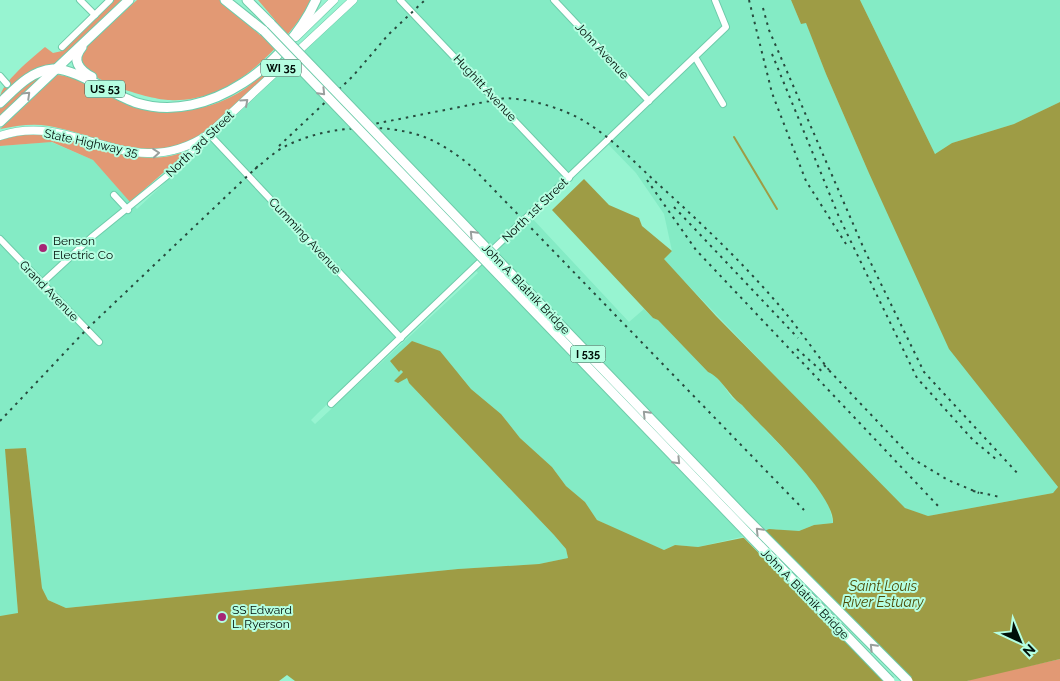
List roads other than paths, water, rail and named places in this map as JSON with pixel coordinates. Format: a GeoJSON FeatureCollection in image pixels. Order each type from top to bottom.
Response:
{"type":"FeatureCollection","features":[{"type":"Feature","properties":{"kind":"highway"},"geometry":{"type":"LineString","coordinates":[[0,122],[129,0]]}},
{"type":"Feature","properties":{"kind":"highway"},"geometry":{"type":"LineString","coordinates":[[226,0],[268,28]]}},
{"type":"Feature","properties":{"kind":"highway","name":"I 535"},"geometry":{"type":"LineString","coordinates":[[236,0],[268,28]]}},
{"type":"Feature","properties":{"kind":"highway"},"geometry":{"type":"LineString","coordinates":[[249,0],[268,28]]}},
{"type":"Feature","properties":{"kind":"highway","name":"US 53"},"geometry":{"type":"LineString","coordinates":[[291,42],[316,0]]}},
{"type":"Feature","properties":{"kind":"highway"},"geometry":{"type":"LineString","coordinates":[[118,9],[80,48],[77,63],[82,71],[93,78],[156,106]]}},
{"type":"Feature","properties":{"kind":"highway","name":"John A. Blatnik Bridge"},"geometry":{"type":"LineString","coordinates":[[268,28],[890,681]]}},
{"type":"Feature","properties":{"kind":"highway","name":"John A. Blatnik Bridge"},"geometry":{"type":"LineString","coordinates":[[268,28],[742,514],[908,681]]}},
{"type":"Feature","properties":{"kind":"highway","name":"North 3rd Street"},"geometry":{"type":"LineString","coordinates":[[156,106],[180,105],[209,100],[229,92],[242,84],[291,42]]}},
{"type":"Feature","properties":{"kind":"highway"},"geometry":{"type":"LineString","coordinates":[[0,103],[33,75],[54,69]]}},
{"type":"Feature","properties":{"kind":"highway","name":"US 53"},"geometry":{"type":"LineString","coordinates":[[54,69],[77,76],[138,103],[156,106]]}},
{"type":"Feature","properties":{"kind":"main road","name":"North 3rd Street"},"geometry":{"type":"LineString","coordinates":[[291,42],[334,0]]}},
{"type":"Feature","properties":{"kind":"main road","name":"North 3rd Street"},"geometry":{"type":"LineString","coordinates":[[209,134],[353,0]]}},
{"type":"Feature","properties":{"kind":"main road","name":"State Highway 35"},"geometry":{"type":"LineString","coordinates":[[0,136],[25,131],[50,132],[122,150],[152,154],[179,149],[209,134]]}},
{"type":"Feature","properties":{"kind":"street"},"geometry":{"type":"LineString","coordinates":[[80,0],[95,15]]}},
{"type":"Feature","properties":{"kind":"street"},"geometry":{"type":"LineString","coordinates":[[62,47],[110,0]]}},
{"type":"Feature","properties":{"kind":"street","name":"Hughitt Avenue"},"geometry":{"type":"LineString","coordinates":[[400,0],[569,178]]}},
{"type":"Feature","properties":{"kind":"street","name":"John Avenue"},"geometry":{"type":"LineString","coordinates":[[554,0],[649,101]]}},
{"type":"Feature","properties":{"kind":"street"},"geometry":{"type":"LineString","coordinates":[[709,0],[719,10]]}},
{"type":"Feature","properties":{"kind":"street"},"geometry":{"type":"LineString","coordinates":[[715,0],[719,10]]}},
{"type":"Feature","properties":{"kind":"street","name":"North 1st Street"},"geometry":{"type":"LineString","coordinates":[[331,404],[726,28],[719,10]]}},
{"type":"Feature","properties":{"kind":"street"},"geometry":{"type":"LineString","coordinates":[[695,57],[723,104]]}},
{"type":"Feature","properties":{"kind":"street"},"geometry":{"type":"LineString","coordinates":[[0,76],[7,84]]}},
{"type":"Feature","properties":{"kind":"street","name":"North 3rd Street"},"geometry":{"type":"LineString","coordinates":[[42,283],[90,238],[128,210],[178,166],[209,134]]}},
{"type":"Feature","properties":{"kind":"street","name":"Cumming Avenue"},"geometry":{"type":"LineString","coordinates":[[209,134],[401,338]]}},
{"type":"Feature","properties":{"kind":"street"},"geometry":{"type":"LineString","coordinates":[[114,195],[128,210]]}},
{"type":"Feature","properties":{"kind":"street","name":"Grand Avenue"},"geometry":{"type":"LineString","coordinates":[[0,239],[99,342]]}},
{"type":"Feature","properties":{"kind":"water","name":"Saint Louis River Estuary"},"geometry":{"type":"Polygon","coordinates":[[[791,0],[860,0],[935,154],[952,143],[1014,124],[1060,102],[1060,659],[967,681],[295,681],[287,675],[279,681],[0,681],[0,616],[18,613],[5,449],[26,448],[42,588],[48,600],[66,608],[458,569],[539,564],[568,558],[566,549],[554,535],[409,383],[407,378],[398,383],[394,381],[403,372],[401,370],[399,372],[390,361],[412,341],[440,351],[471,389],[501,414],[520,438],[552,467],[566,486],[585,502],[597,520],[664,550],[675,545],[698,547],[752,536],[769,529],[799,531],[814,525],[833,523],[831,511],[823,496],[796,462],[717,378],[708,372],[658,320],[653,318],[552,210],[584,179],[609,205],[639,218],[642,226],[672,251],[664,259],[716,316],[905,508],[928,516],[1053,493],[1058,487],[949,349],[868,171],[806,23],[801,24],[791,0]]]}},
{"type":"Feature","properties":{"kind":"waterway"},"geometry":{"type":"LineString","coordinates":[[734,137],[777,209]]}},
{"type":"Feature","properties":{"kind":"railway"},"geometry":{"type":"LineString","coordinates":[[279,146],[353,76],[388,35],[425,0]]}},
{"type":"Feature","properties":{"kind":"railway"},"geometry":{"type":"LineString","coordinates":[[749,0],[772,93],[806,181],[846,244]]}},
{"type":"Feature","properties":{"kind":"railway"},"geometry":{"type":"LineString","coordinates":[[763,8],[769,30],[864,249],[924,372],[1020,476]]}},
{"type":"Feature","properties":{"kind":"railway"},"geometry":{"type":"LineString","coordinates":[[772,54],[839,217],[917,378],[973,440],[997,460]]}},
{"type":"Feature","properties":{"kind":"railway"},"geometry":{"type":"LineString","coordinates":[[369,125],[505,98],[536,102],[575,116],[594,127],[613,142],[719,242],[778,304],[829,370]]}},
{"type":"Feature","properties":{"kind":"railway"},"geometry":{"type":"LineString","coordinates":[[255,169],[278,150],[298,141],[315,135],[353,128],[392,129],[427,138],[445,147],[472,167],[804,510]]}},
{"type":"Feature","properties":{"kind":"railway"},"geometry":{"type":"LineString","coordinates":[[0,421],[86,330],[259,165]]}},
{"type":"Feature","properties":{"kind":"railway"},"geometry":{"type":"LineString","coordinates":[[647,180],[696,250],[940,508]]}},
{"type":"Feature","properties":{"kind":"railway"},"geometry":{"type":"LineString","coordinates":[[674,207],[798,338]]}},
{"type":"Feature","properties":{"kind":"railway"},"geometry":{"type":"LineString","coordinates":[[797,349],[825,374]]}},
{"type":"Feature","properties":{"kind":"railway"},"geometry":{"type":"LineString","coordinates":[[824,365],[913,459],[948,480],[979,493]]}},
{"type":"Feature","properties":{"kind":"railway"},"geometry":{"type":"LineString","coordinates":[[973,491],[1000,497]]}},
{"type":"Feature","properties":{"kind":"place","name":"Benson Electric Co"},"geometry":{"type":"Point","coordinates":[43,248]}},
{"type":"Feature","properties":{"kind":"place","name":"SS Edward L. Ryerson"},"geometry":{"type":"Point","coordinates":[222,617]}}]}
